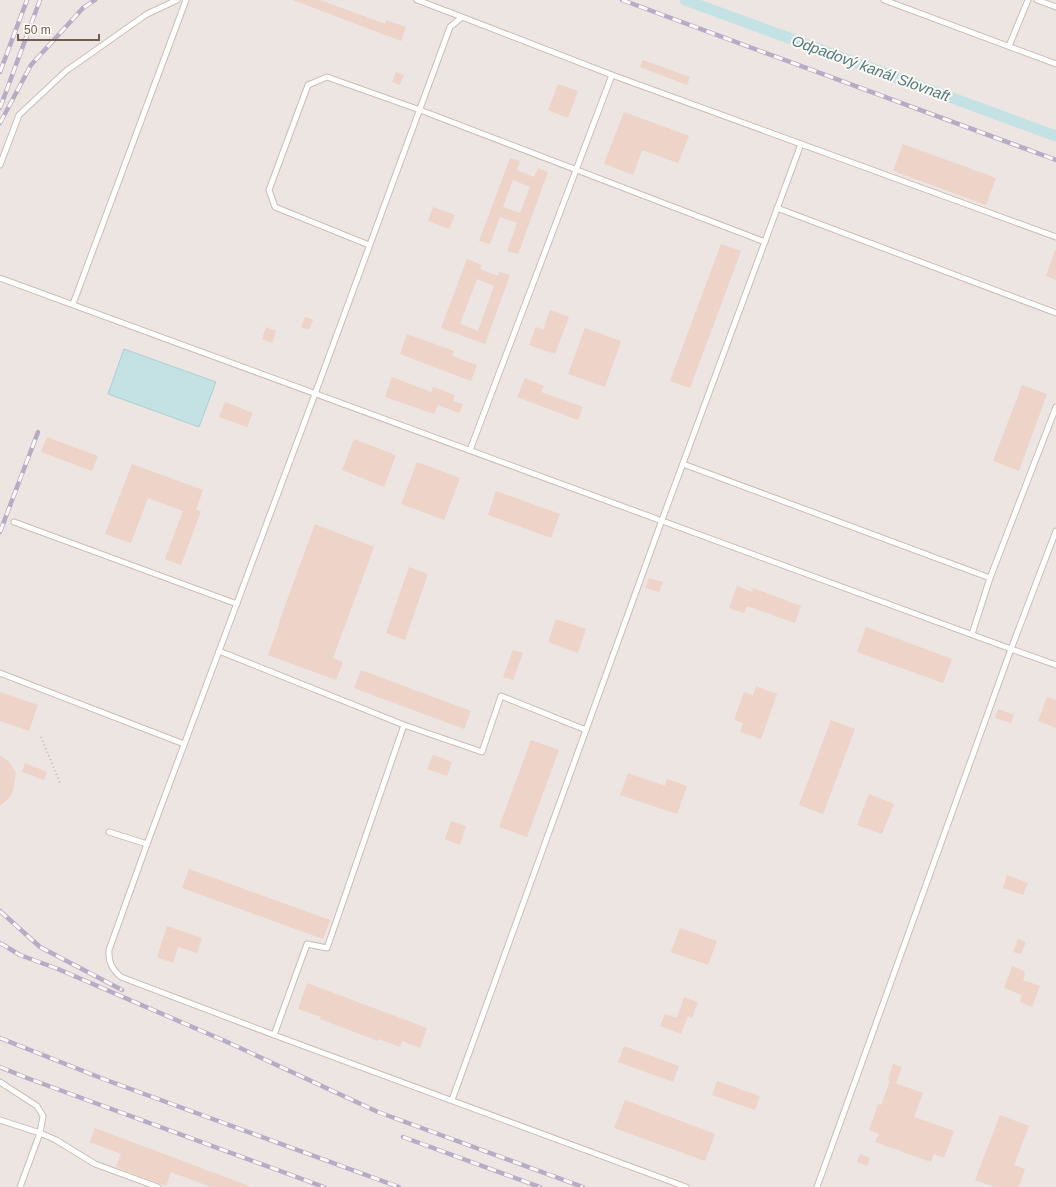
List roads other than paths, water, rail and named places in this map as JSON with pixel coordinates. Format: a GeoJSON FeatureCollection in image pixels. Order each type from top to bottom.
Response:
{"type":"FeatureCollection","features":[{"type":"Feature","properties":{"kind":"lane"},"geometry":{"type":"LineString","coordinates":[[0,165],[19,115],[66,71],[147,14],[177,0]]}},
{"type":"Feature","properties":{"kind":"lane"},"geometry":{"type":"LineString","coordinates":[[73,304],[186,0]]}},
{"type":"Feature","properties":{"kind":"lane"},"geometry":{"type":"LineString","coordinates":[[417,0],[612,75],[1056,237]]}},
{"type":"Feature","properties":{"kind":"lane"},"geometry":{"type":"LineString","coordinates":[[884,0],[1056,64]]}},
{"type":"Feature","properties":{"kind":"lane"},"geometry":{"type":"LineString","coordinates":[[1009,46],[1028,0]]}},
{"type":"Feature","properties":{"kind":"lane"},"geometry":{"type":"LineString","coordinates":[[1037,0],[1056,7]]}},
{"type":"Feature","properties":{"kind":"lane"},"geometry":{"type":"LineString","coordinates":[[462,17],[450,27],[147,844],[109,950],[108,958],[110,966],[121,977],[686,1187]]}},
{"type":"Feature","properties":{"kind":"lane"},"geometry":{"type":"LineString","coordinates":[[470,450],[577,171],[612,75]]}},
{"type":"Feature","properties":{"kind":"lane"},"geometry":{"type":"LineString","coordinates":[[369,246],[276,207],[269,190],[308,85],[327,78],[420,110],[765,242]]}},
{"type":"Feature","properties":{"kind":"lane"},"geometry":{"type":"LineString","coordinates":[[452,1100],[662,520],[801,144]]}},
{"type":"Feature","properties":{"kind":"lane"},"geometry":{"type":"LineString","coordinates":[[778,208],[1056,313]]}},
{"type":"Feature","properties":{"kind":"lane"},"geometry":{"type":"LineString","coordinates":[[0,278],[1056,665]]}},
{"type":"Feature","properties":{"kind":"lane"},"geometry":{"type":"LineString","coordinates":[[972,634],[990,578],[1056,407]]}},
{"type":"Feature","properties":{"kind":"lane"},"geometry":{"type":"LineString","coordinates":[[683,464],[990,578]]}},
{"type":"Feature","properties":{"kind":"lane"},"geometry":{"type":"LineString","coordinates":[[14,522],[237,604]]}},
{"type":"Feature","properties":{"kind":"lane"},"geometry":{"type":"LineString","coordinates":[[817,1187],[1011,649],[1056,531]]}},
{"type":"Feature","properties":{"kind":"lane"},"geometry":{"type":"LineString","coordinates":[[219,651],[404,725],[482,752],[500,696],[586,730]]}},
{"type":"Feature","properties":{"kind":"lane"},"geometry":{"type":"LineString","coordinates":[[0,673],[184,744]]}},
{"type":"Feature","properties":{"kind":"lane"},"geometry":{"type":"LineString","coordinates":[[274,1035],[307,944],[327,948],[404,725]]}},
{"type":"Feature","properties":{"kind":"lane"},"geometry":{"type":"LineString","coordinates":[[109,832],[147,844]]}},
{"type":"Feature","properties":{"kind":"lane"},"geometry":{"type":"LineString","coordinates":[[0,1082],[37,1106],[43,1116],[40,1133],[20,1187]]}},
{"type":"Feature","properties":{"kind":"lane"},"geometry":{"type":"LineString","coordinates":[[0,1120],[40,1133],[56,1140],[95,1164],[158,1187]]}},
{"type":"Feature","properties":{"kind":"water"},"geometry":{"type":"Polygon","coordinates":[[[124,349],[216,382],[199,427],[108,394],[124,349]]]}},
{"type":"Feature","properties":{"kind":"waterway","name":"Odpadový kanál Slovnaft"},"geometry":{"type":"LineString","coordinates":[[685,0],[1056,136]]}},
{"type":"Feature","properties":{"kind":"railway"},"geometry":{"type":"LineString","coordinates":[[0,72],[27,0]]}},
{"type":"Feature","properties":{"kind":"railway"},"geometry":{"type":"LineString","coordinates":[[0,108],[40,0]]}},
{"type":"Feature","properties":{"kind":"railway"},"geometry":{"type":"LineString","coordinates":[[0,123],[31,65],[83,8],[95,0]]}},
{"type":"Feature","properties":{"kind":"railway"},"geometry":{"type":"LineString","coordinates":[[622,0],[1056,160]]}},
{"type":"Feature","properties":{"kind":"railway"},"geometry":{"type":"LineString","coordinates":[[0,532],[38,432]]}},
{"type":"Feature","properties":{"kind":"railway"},"geometry":{"type":"LineString","coordinates":[[0,911],[40,947],[122,990]]}},
{"type":"Feature","properties":{"kind":"railway"},"geometry":{"type":"LineString","coordinates":[[0,943],[20,955],[58,969],[225,1041],[378,1112],[583,1187]]}},
{"type":"Feature","properties":{"kind":"railway"},"geometry":{"type":"LineString","coordinates":[[0,1038],[106,1080],[399,1187]]}},
{"type":"Feature","properties":{"kind":"railway"},"geometry":{"type":"LineString","coordinates":[[0,1067],[324,1187]]}},
{"type":"Feature","properties":{"kind":"railway"},"geometry":{"type":"LineString","coordinates":[[403,1137],[540,1187]]}}]}
